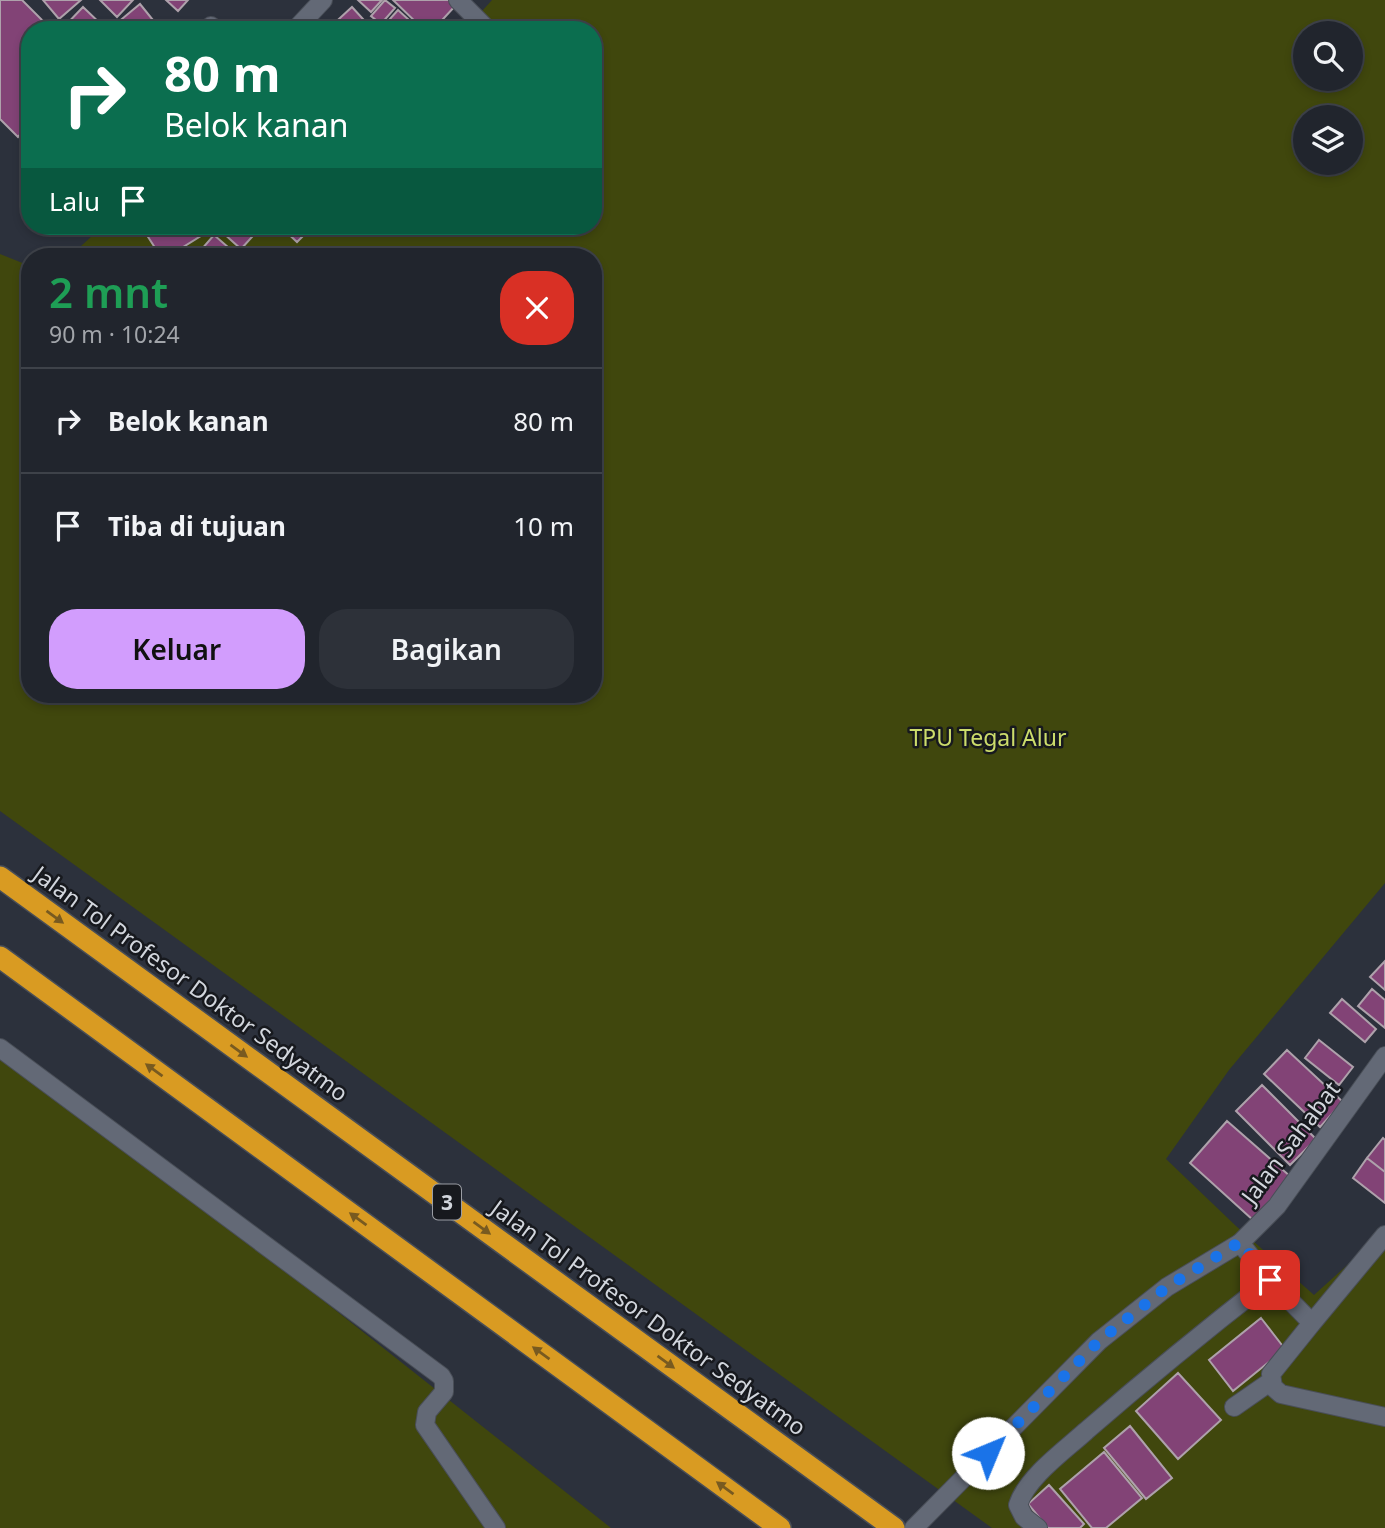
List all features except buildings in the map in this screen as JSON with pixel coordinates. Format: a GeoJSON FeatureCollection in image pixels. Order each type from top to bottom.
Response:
{"type":"FeatureCollection","features":[{"type":"Feature","properties":{"kind":"highway","name":"Jalan Tol Profesor Doktor Sedyatmo"},"geometry":{"type":"LineString","coordinates":[[0,877],[894,1528]]}},
{"type":"Feature","properties":{"kind":"highway"},"geometry":{"type":"LineString","coordinates":[[0,957],[780,1528]]}},
{"type":"Feature","properties":{"kind":"street"},"geometry":{"type":"LineString","coordinates":[[304,21],[324,0]]}},
{"type":"Feature","properties":{"kind":"street"},"geometry":{"type":"LineString","coordinates":[[458,0],[479,21]]}},
{"type":"Feature","properties":{"kind":"street"},"geometry":{"type":"LineString","coordinates":[[0,1048],[441,1376],[444,1392],[427,1412],[425,1424],[496,1528]]}},
{"type":"Feature","properties":{"kind":"street","name":"Jalan Sahabat"},"geometry":{"type":"LineString","coordinates":[[914,1528],[1099,1341],[1167,1287],[1240,1242],[1276,1206],[1385,1056]]}},
{"type":"Feature","properties":{"kind":"street"},"geometry":{"type":"LineString","coordinates":[[1234,1407],[1270,1382],[1271,1374],[1385,1235]]}},
{"type":"Feature","properties":{"kind":"street"},"geometry":{"type":"LineString","coordinates":[[1240,1242],[1270,1280],[1312,1323]]}},
{"type":"Feature","properties":{"kind":"street"},"geometry":{"type":"LineString","coordinates":[[1038,1528],[1024,1517],[1018,1505],[1022,1492],[1057,1457],[1156,1370],[1270,1280]]}},
{"type":"Feature","properties":{"kind":"street"},"geometry":{"type":"LineString","coordinates":[[1270,1382],[1281,1394],[1385,1417]]}},
{"type":"Feature","properties":{"kind":"green space","name":"TPU Tegal Alur"},"geometry":{"type":"Polygon","coordinates":[[[492,0],[1385,0],[1385,883],[1229,1070],[1166,1159],[1314,1295],[1385,1231],[1385,1528],[992,1528],[0,811],[0,254],[21,262],[21,703],[602,703],[602,248],[79,248],[93,235],[602,235],[602,21],[473,21],[492,0]]]}},
{"type":"Feature","properties":{"kind":"green space"},"geometry":{"type":"Polygon","coordinates":[[[0,1045],[611,1528],[0,1528],[0,1045]]]}},
{"type":"Feature","properties":{"kind":"route"},"geometry":{"type":"LineString","coordinates":[[988,1453],[1099,1341],[1167,1287],[1240,1242],[1270,1280]]}}]}
